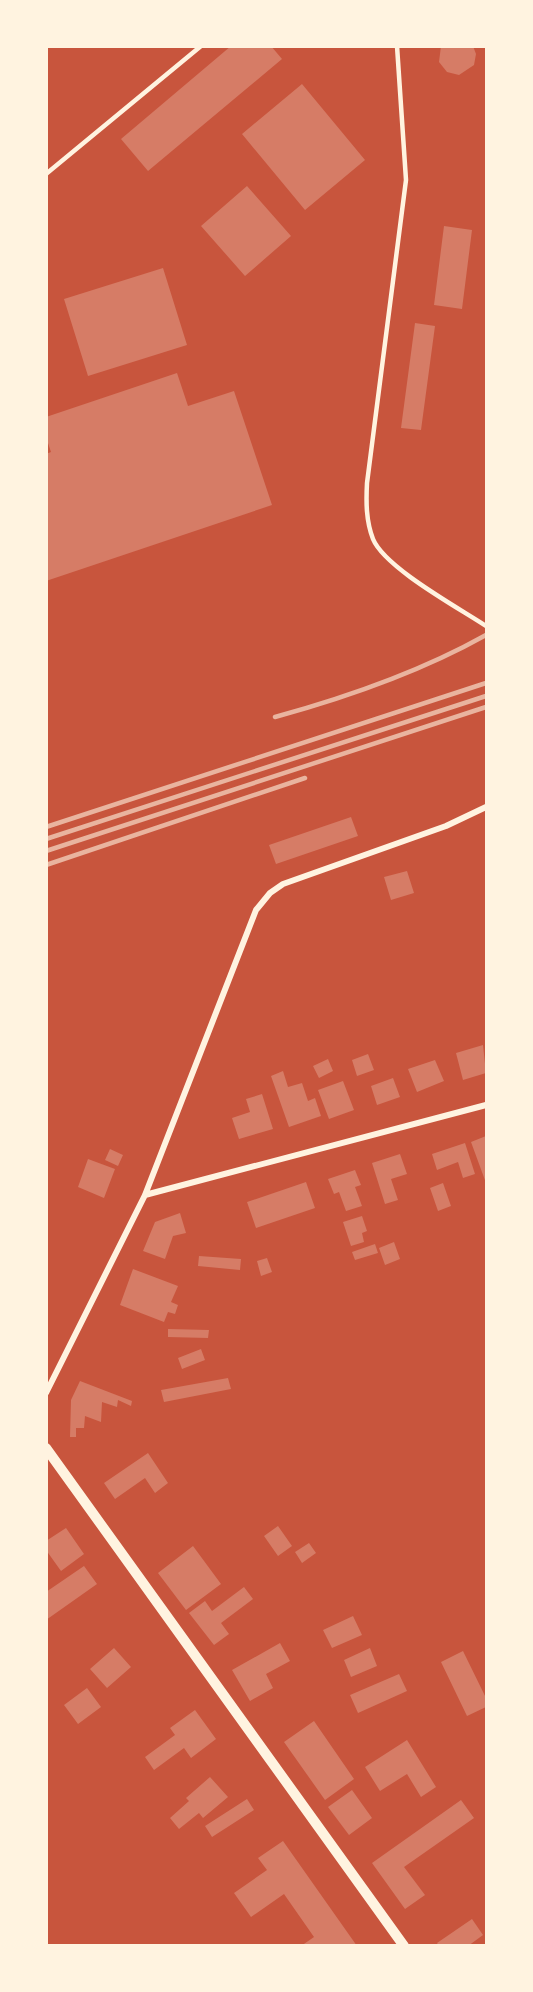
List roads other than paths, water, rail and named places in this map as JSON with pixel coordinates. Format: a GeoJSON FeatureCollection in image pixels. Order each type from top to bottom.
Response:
{"type":"FeatureCollection","features":[{"type":"Feature","properties":{"kind":"street"},"geometry":{"type":"LineString","coordinates":[[46,1393],[145,1195],[256,910],[270,893],[283,884],[446,826],[486,807]]}},
{"type":"Feature","properties":{"kind":"street"},"geometry":{"type":"LineString","coordinates":[[145,1195],[486,1105]]}},
{"type":"Feature","properties":{"kind":"street"},"geometry":{"type":"LineString","coordinates":[[46,1448],[404,1946]]}},
{"type":"Feature","properties":{"kind":"lane"},"geometry":{"type":"LineString","coordinates":[[46,174],[201,46]]}},
{"type":"Feature","properties":{"kind":"lane"},"geometry":{"type":"LineString","coordinates":[[397,46],[406,180],[367,483],[368,519],[376,545],[396,566],[486,626]]}},
{"type":"Feature","properties":{"kind":"railway"},"geometry":{"type":"LineString","coordinates":[[275,717],[329,701],[409,672],[486,635]]}},
{"type":"Feature","properties":{"kind":"railway"},"geometry":{"type":"LineString","coordinates":[[46,827],[486,683]]}},
{"type":"Feature","properties":{"kind":"railway"},"geometry":{"type":"LineString","coordinates":[[46,839],[486,696]]}},
{"type":"Feature","properties":{"kind":"railway"},"geometry":{"type":"LineString","coordinates":[[46,851],[486,707]]}},
{"type":"Feature","properties":{"kind":"railway"},"geometry":{"type":"LineString","coordinates":[[46,865],[305,778]]}}]}
